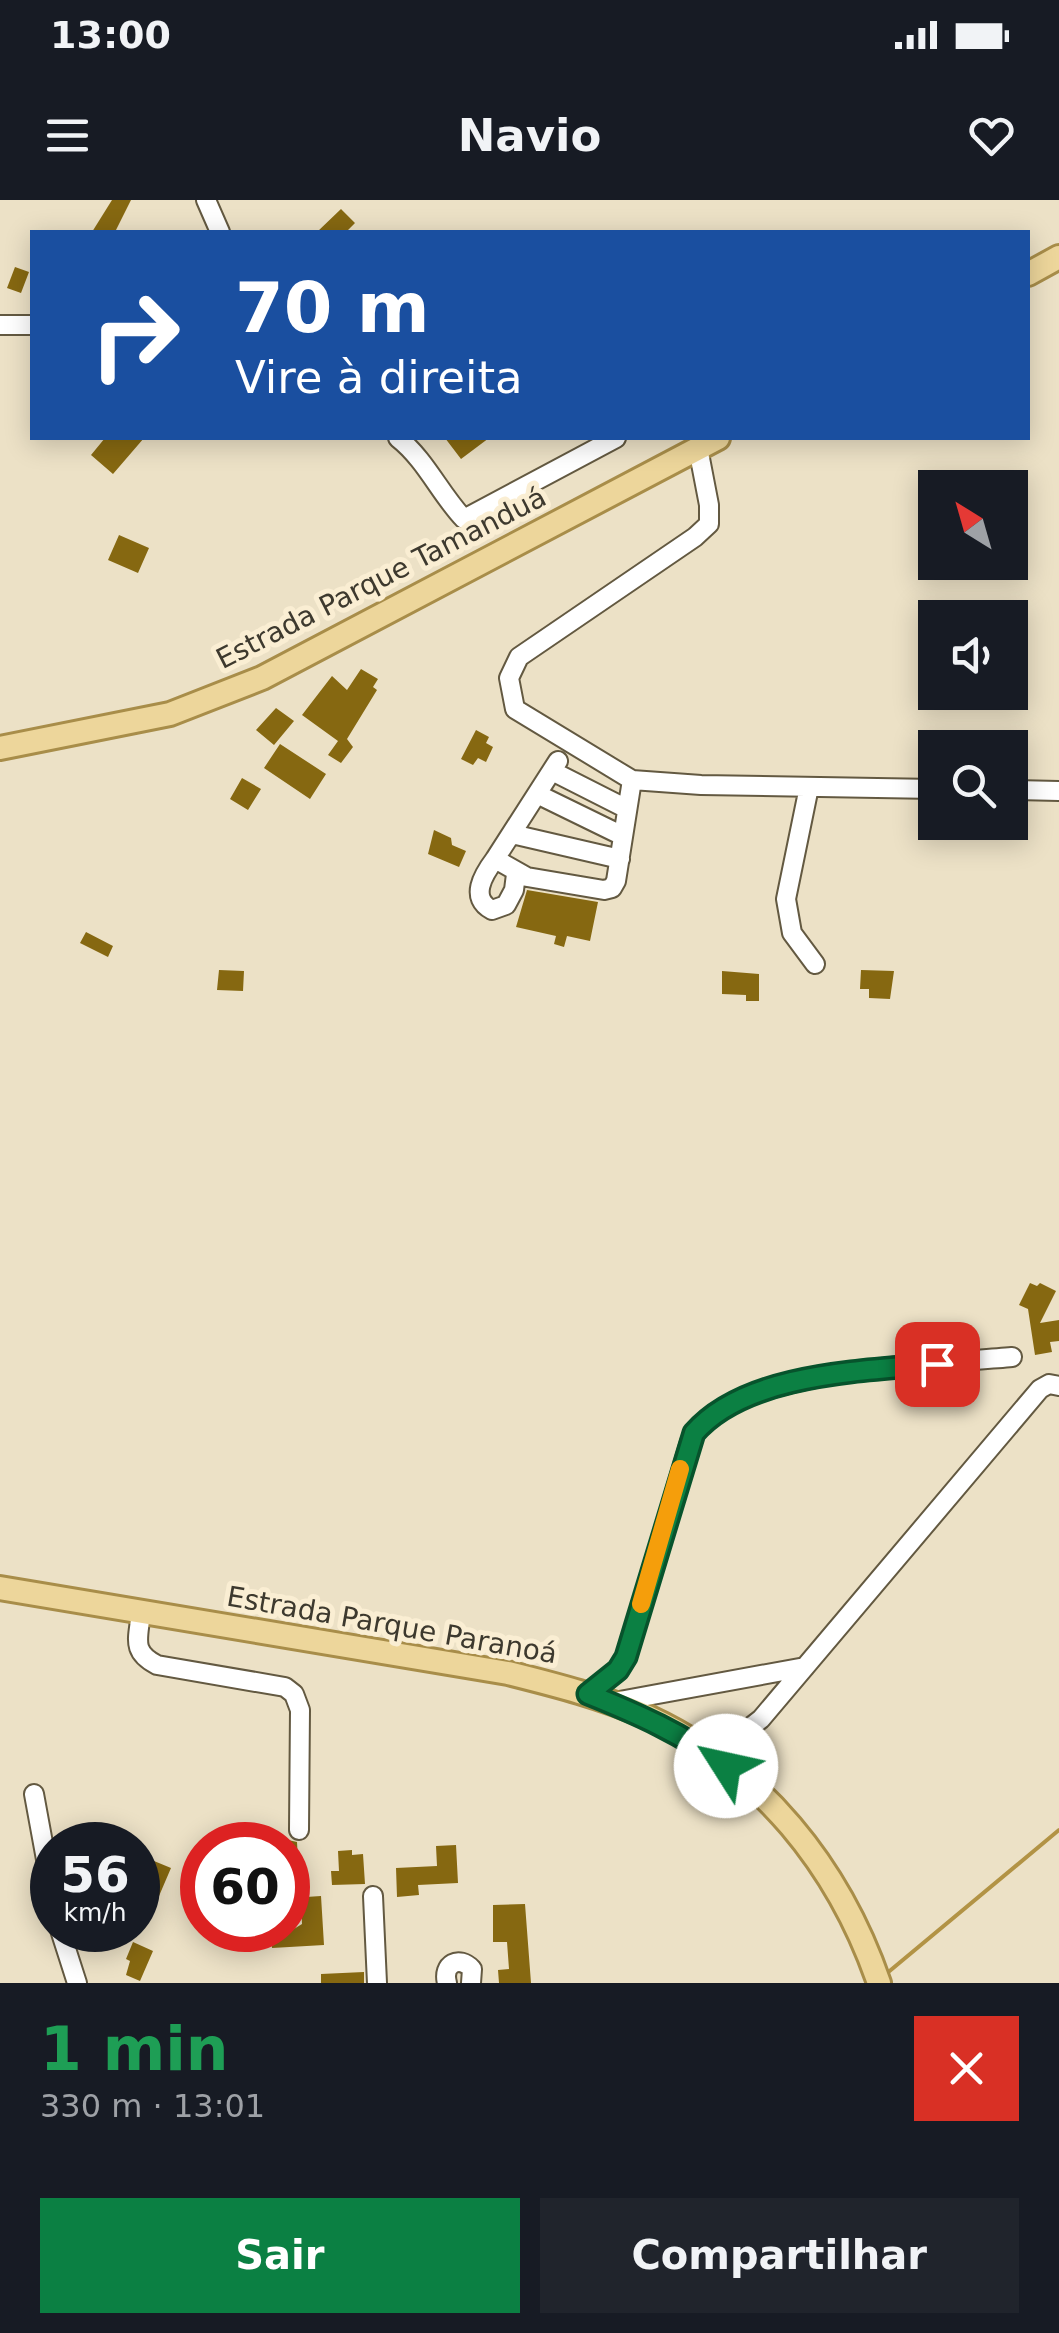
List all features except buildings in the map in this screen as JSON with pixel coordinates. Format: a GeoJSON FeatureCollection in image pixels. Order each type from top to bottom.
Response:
{"type":"FeatureCollection","features":[{"type":"Feature","properties":{"kind":"main road"},"geometry":{"type":"LineString","coordinates":[[1030,273],[1059,257]]}},
{"type":"Feature","properties":{"kind":"main road","name":"Estrada Parque Tamanduá"},"geometry":{"type":"LineString","coordinates":[[0,748],[170,714],[262,678],[708,443]]}},
{"type":"Feature","properties":{"kind":"main road","name":"Estrada Parque Paranoá"},"geometry":{"type":"LineString","coordinates":[[0,1588],[508,1673],[588,1694],[648,1717],[695,1743],[758,1790],[808,1842],[848,1908],[879,1983]]}},
{"type":"Feature","properties":{"kind":"street"},"geometry":{"type":"LineString","coordinates":[[206,200],[219,230]]}},
{"type":"Feature","properties":{"kind":"street"},"geometry":{"type":"LineString","coordinates":[[0,326],[30,325]]}},
{"type":"Feature","properties":{"kind":"street"},"geometry":{"type":"LineString","coordinates":[[400,440],[428,469],[441,494],[464,519],[612,440]]}},
{"type":"Feature","properties":{"kind":"street"},"geometry":{"type":"LineString","coordinates":[[708,443],[709,524],[696,537],[519,657],[509,678],[515,709],[632,780],[918,790]]}},
{"type":"Feature","properties":{"kind":"street"},"geometry":{"type":"LineString","coordinates":[[516,874],[514,890],[506,905],[492,910],[484,906],[480,900],[481,881],[555,766],[627,809]]}},
{"type":"Feature","properties":{"kind":"street"},"geometry":{"type":"LineString","coordinates":[[495,859],[516,874],[608,890],[615,885],[632,780]]}},
{"type":"Feature","properties":{"kind":"street"},"geometry":{"type":"LineString","coordinates":[[808,787],[786,916],[792,933],[815,964]]}},
{"type":"Feature","properties":{"kind":"street"},"geometry":{"type":"LineString","coordinates":[[1028,790],[1059,791]]}},
{"type":"Feature","properties":{"kind":"street"},"geometry":{"type":"LineString","coordinates":[[537,794],[623,836]]}},
{"type":"Feature","properties":{"kind":"street"},"geometry":{"type":"LineString","coordinates":[[512,834],[620,858]]}},
{"type":"Feature","properties":{"kind":"street"},"geometry":{"type":"LineString","coordinates":[[588,1694],[623,1664],[690,1442],[712,1414],[770,1389],[822,1376],[1012,1357]]}},
{"type":"Feature","properties":{"kind":"street"},"geometry":{"type":"LineString","coordinates":[[695,1743],[734,1740],[747,1732],[1040,1389],[1049,1384],[1059,1386]]}},
{"type":"Feature","properties":{"kind":"street"},"geometry":{"type":"LineString","coordinates":[[141,1611],[138,1651],[142,1657],[157,1665],[285,1687],[294,1694],[300,1710],[299,1822]]}},
{"type":"Feature","properties":{"kind":"street"},"geometry":{"type":"LineString","coordinates":[[611,1703],[805,1667]]}},
{"type":"Feature","properties":{"kind":"street"},"geometry":{"type":"LineString","coordinates":[[34,1794],[39,1822]]}},
{"type":"Feature","properties":{"kind":"street"},"geometry":{"type":"LineString","coordinates":[[373,1896],[378,1983]]}},
{"type":"Feature","properties":{"kind":"street"},"geometry":{"type":"LineString","coordinates":[[67,1952],[77,1983]]}},
{"type":"Feature","properties":{"kind":"street"},"geometry":{"type":"LineString","coordinates":[[447,1983],[445,1973],[457,1961],[472,1969],[471,1983]]}},
{"type":"Feature","properties":{"kind":"waterway"},"geometry":{"type":"LineString","coordinates":[[886,1974],[1059,1830]]}},
{"type":"Feature","properties":{"kind":"slow traffic"},"geometry":{"type":"LineString","coordinates":[[641,1604],[680,1469]]}},
{"type":"Feature","properties":{"kind":"route"},"geometry":{"type":"LineString","coordinates":[[726,1766],[648,1717],[588,1694],[618,1670],[626,1657],[678,1474],[694,1433],[712,1414],[770,1389],[822,1376],[937,1364]]}}]}
